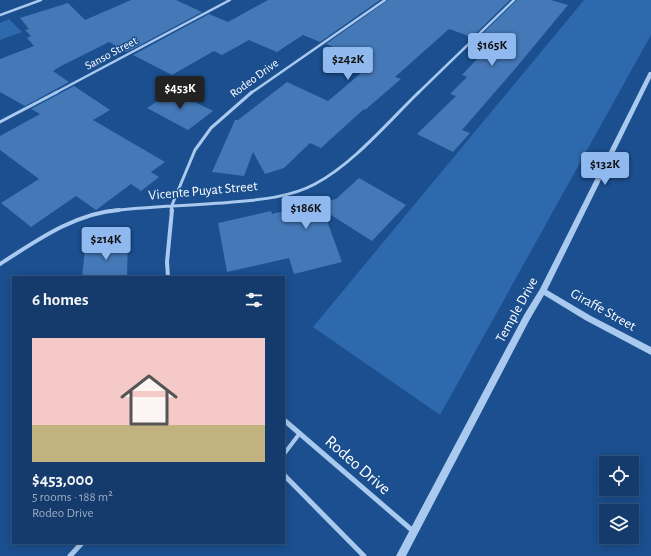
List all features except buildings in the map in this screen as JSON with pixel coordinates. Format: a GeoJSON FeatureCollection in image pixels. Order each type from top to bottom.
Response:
{"type":"FeatureCollection","features":[{"type":"Feature","properties":{"kind":"street"},"geometry":{"type":"LineString","coordinates":[[0,15],[12,12],[41,0]]}},
{"type":"Feature","properties":{"kind":"street","name":"Sanso Street"},"geometry":{"type":"LineString","coordinates":[[0,122],[230,0]]}},
{"type":"Feature","properties":{"kind":"street","name":"Rodeo Drive"},"geometry":{"type":"LineString","coordinates":[[168,276],[167,262],[172,205],[195,150],[210,128],[252,92],[385,0]]}},
{"type":"Feature","properties":{"kind":"street","name":"Vicente Puyat Street"},"geometry":{"type":"LineString","coordinates":[[0,264],[39,239],[71,223],[103,212],[172,205],[243,201],[279,196],[306,189],[328,176],[348,161],[514,0]]}},
{"type":"Feature","properties":{"kind":"street","name":"Temple Drive"},"geometry":{"type":"LineString","coordinates":[[401,556],[543,291],[651,73]]}},
{"type":"Feature","properties":{"kind":"street","name":"Giraffe Street"},"geometry":{"type":"LineString","coordinates":[[543,291],[588,318],[651,351]]}},
{"type":"Feature","properties":{"kind":"street","name":"Rodeo Drive"},"geometry":{"type":"LineString","coordinates":[[285,421],[414,532]]}},
{"type":"Feature","properties":{"kind":"street"},"geometry":{"type":"LineString","coordinates":[[285,476],[364,556]]}},
{"type":"Feature","properties":{"kind":"street"},"geometry":{"type":"LineString","coordinates":[[70,556],[81,544]]}},
{"type":"Feature","properties":{"kind":"lane"},"geometry":{"type":"LineString","coordinates":[[285,453],[300,433]]}},
{"type":"Feature","properties":{"kind":"shaded area"},"geometry":{"type":"Polygon","coordinates":[[[584,0],[651,0],[651,35],[440,415],[313,327],[584,0]]]}},
{"type":"Feature","properties":{"kind":"shaded area"},"geometry":{"type":"Polygon","coordinates":[[[9,19],[22,32],[0,40],[0,23],[9,19]]]}}]}
